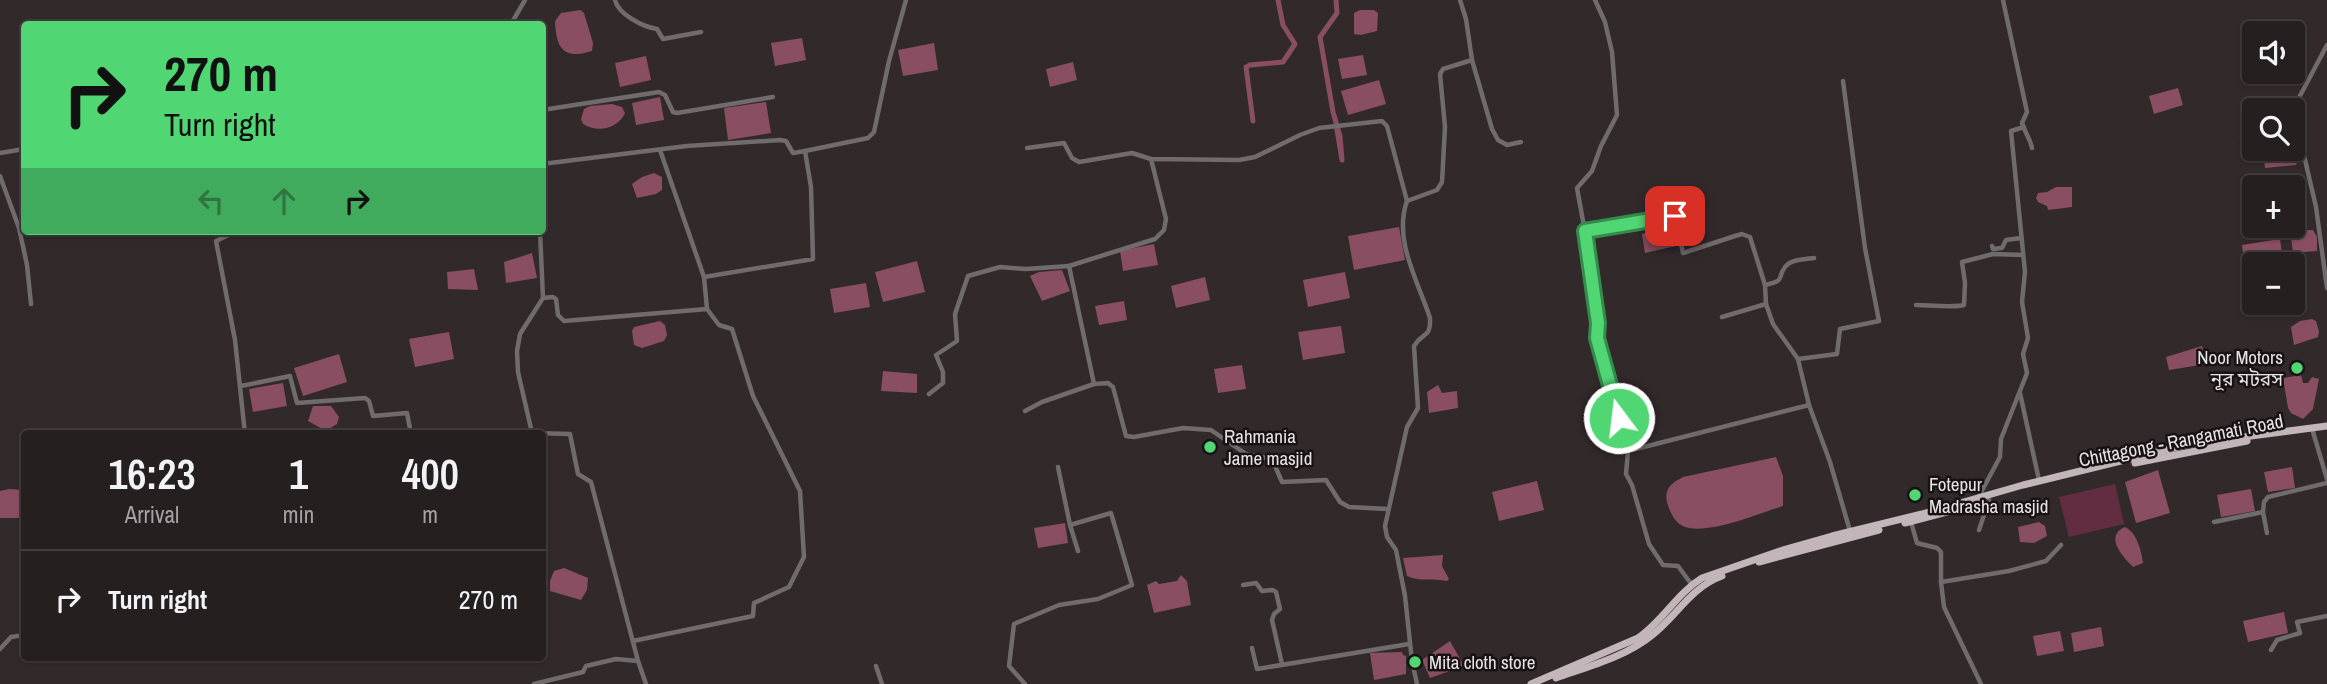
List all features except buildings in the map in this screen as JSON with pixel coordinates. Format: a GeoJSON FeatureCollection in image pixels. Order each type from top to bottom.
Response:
{"type":"FeatureCollection","features":[{"type":"Feature","properties":{"kind":"highway","name":"Chittagong - Rangamati Road"},"geometry":{"type":"LineString","coordinates":[[1531,684],[1638,638],[1650,630],[1692,585],[1714,573],[1786,548],[2190,444],[2327,428]]}},
{"type":"Feature","properties":{"kind":"highway","name":"Chittagong - Rangamati Road"},"geometry":{"type":"LineString","coordinates":[[1542,684],[1559,681],[1652,636],[1692,593],[1715,578],[1813,547],[2181,452],[2327,428]]}},
{"type":"Feature","properties":{"kind":"street"},"geometry":{"type":"LineString","coordinates":[[513,21],[525,0]]}},
{"type":"Feature","properties":{"kind":"street"},"geometry":{"type":"LineString","coordinates":[[615,0],[618,9],[644,27],[657,29],[663,39],[701,32]]}},
{"type":"Feature","properties":{"kind":"street"},"geometry":{"type":"LineString","coordinates":[[546,164],[660,150],[783,140],[793,153],[868,138],[874,132],[889,61],[906,0]]}},
{"type":"Feature","properties":{"kind":"street"},"geometry":{"type":"LineString","coordinates":[[1460,0],[1466,19],[1472,60],[1492,130],[1498,140],[1507,145],[1521,142]]}},
{"type":"Feature","properties":{"kind":"street"},"geometry":{"type":"LineString","coordinates":[[1595,0],[1605,22],[1612,52],[1617,115],[1592,171],[1577,188],[1598,323],[1597,338],[1628,451],[1626,474],[1632,485],[1653,553],[1663,565],[1678,566],[1692,585]]}},
{"type":"Feature","properties":{"kind":"street"},"geometry":{"type":"LineString","coordinates":[[2003,0],[2026,105],[2027,113],[2022,123],[2032,148]]}},
{"type":"Feature","properties":{"kind":"street"},"geometry":{"type":"LineString","coordinates":[[2299,98],[2327,45]]}},
{"type":"Feature","properties":{"kind":"street"},"geometry":{"type":"LineString","coordinates":[[1407,201],[1437,191],[1442,182],[1445,127],[1440,74],[1443,69],[1472,60]]}},
{"type":"Feature","properties":{"kind":"street"},"geometry":{"type":"LineString","coordinates":[[1798,359],[1837,354],[1840,329],[1879,321],[1865,248],[1843,82]]}},
{"type":"Feature","properties":{"kind":"street"},"geometry":{"type":"LineString","coordinates":[[546,109],[659,92],[665,95],[672,110],[677,113],[773,97]]}},
{"type":"Feature","properties":{"kind":"street"},"geometry":{"type":"LineString","coordinates":[[1027,148],[1064,143],[1072,158],[1079,162],[1132,153],[1151,159],[1238,160],[1255,156],[1319,128],[1382,121],[1387,126],[1407,201],[1402,214],[1405,248],[1427,309],[1430,328],[1428,335],[1414,346],[1418,408],[1407,427],[1385,526],[1387,537],[1395,551],[1405,596],[1409,645],[1417,684]]}},
{"type":"Feature","properties":{"kind":"street"},"geometry":{"type":"LineString","coordinates":[[1978,499],[2000,457],[2001,439],[2027,373],[2023,355],[2028,338],[2022,302],[2025,272],[2011,131],[2024,127]]}},
{"type":"Feature","properties":{"kind":"street"},"geometry":{"type":"LineString","coordinates":[[0,153],[21,150]]}},
{"type":"Feature","properties":{"kind":"street"},"geometry":{"type":"LineString","coordinates":[[633,641],[753,616],[754,603],[789,587],[804,556],[800,491],[753,396],[732,329],[719,325],[707,309],[704,277],[660,150]]}},
{"type":"Feature","properties":{"kind":"street"},"geometry":{"type":"LineString","coordinates":[[704,277],[813,259],[811,187],[805,150]]}},
{"type":"Feature","properties":{"kind":"street"},"geometry":{"type":"LineString","coordinates":[[929,394],[943,383],[943,372],[936,355],[957,341],[955,314],[968,276],[1000,267],[1026,269],[1069,266],[1155,239],[1164,230],[1166,219],[1151,159]]}},
{"type":"Feature","properties":{"kind":"street"},"geometry":{"type":"LineString","coordinates":[[2305,160],[2316,207],[2327,288]]}},
{"type":"Feature","properties":{"kind":"street"},"geometry":{"type":"LineString","coordinates":[[0,176],[21,226]]}},
{"type":"Feature","properties":{"kind":"street"},"geometry":{"type":"LineString","coordinates":[[1585,231],[1675,216],[1683,253],[1735,236],[1751,236],[1765,285],[1766,304],[1773,324],[1798,359],[1809,405],[1851,532]]}},
{"type":"Feature","properties":{"kind":"street"},"geometry":{"type":"LineString","coordinates":[[23,235],[31,304]]}},
{"type":"Feature","properties":{"kind":"street"},"geometry":{"type":"LineString","coordinates":[[229,235],[216,241],[235,340],[245,430]]}},
{"type":"Feature","properties":{"kind":"street"},"geometry":{"type":"LineString","coordinates":[[531,430],[518,372],[517,351],[520,334],[543,298],[540,235]]}},
{"type":"Feature","properties":{"kind":"street"},"geometry":{"type":"LineString","coordinates":[[1992,246],[1993,249],[2002,248],[2006,240],[2021,237]]}},
{"type":"Feature","properties":{"kind":"street"},"geometry":{"type":"LineString","coordinates":[[1916,305],[1964,305],[1962,262],[1993,254],[2023,255]]}},
{"type":"Feature","properties":{"kind":"street"},"geometry":{"type":"LineString","coordinates":[[1765,285],[1777,282],[1783,277],[1785,267],[1789,263],[1814,258]]}},
{"type":"Feature","properties":{"kind":"street"},"geometry":{"type":"LineString","coordinates":[[1069,266],[1094,384]]}},
{"type":"Feature","properties":{"kind":"street"},"geometry":{"type":"LineString","coordinates":[[543,298],[556,299],[558,315],[564,321],[707,309]]}},
{"type":"Feature","properties":{"kind":"street"},"geometry":{"type":"LineString","coordinates":[[1721,317],[1766,304]]}},
{"type":"Feature","properties":{"kind":"street"},"geometry":{"type":"LineString","coordinates":[[241,386],[290,376],[297,403],[365,398],[369,401],[373,416],[407,412],[410,430]]}},
{"type":"Feature","properties":{"kind":"street"},"geometry":{"type":"LineString","coordinates":[[1025,411],[1042,402],[1094,384],[1108,383],[1113,387],[1124,432],[1129,438],[1183,428],[1211,430],[1246,454],[1272,459],[1282,482],[1326,480],[1340,502],[1349,506],[1388,509]]}},
{"type":"Feature","properties":{"kind":"street"},"geometry":{"type":"LineString","coordinates":[[2020,393],[2039,481]]}},
{"type":"Feature","properties":{"kind":"street"},"geometry":{"type":"LineString","coordinates":[[1628,451],[1809,405]]}},
{"type":"Feature","properties":{"kind":"street"},"geometry":{"type":"LineString","coordinates":[[2267,533],[2263,512],[2264,502],[2268,498],[2327,481],[2313,432]]}},
{"type":"Feature","properties":{"kind":"street"},"geometry":{"type":"LineString","coordinates":[[546,434],[570,434],[578,474],[591,482],[646,684]]}},
{"type":"Feature","properties":{"kind":"street"},"geometry":{"type":"LineString","coordinates":[[1058,467],[1078,551]]}},
{"type":"Feature","properties":{"kind":"street"},"geometry":{"type":"LineString","coordinates":[[1979,530],[1989,500]]}},
{"type":"Feature","properties":{"kind":"street"},"geometry":{"type":"LineString","coordinates":[[2214,522],[2263,512]]}},
{"type":"Feature","properties":{"kind":"street"},"geometry":{"type":"LineString","coordinates":[[1024,684],[1009,666],[1014,624],[1059,605],[1098,599],[1132,585],[1111,513],[1070,525]]}},
{"type":"Feature","properties":{"kind":"street"},"geometry":{"type":"LineString","coordinates":[[1911,522],[1917,543],[1937,548],[1941,552],[1944,607],[1981,684]]}},
{"type":"Feature","properties":{"kind":"street"},"geometry":{"type":"LineString","coordinates":[[1941,582],[2010,571],[2046,561],[2061,545]]}},
{"type":"Feature","properties":{"kind":"street"},"geometry":{"type":"LineString","coordinates":[[1243,585],[1256,583],[1262,591],[1276,592],[1280,609],[1272,620],[1282,664]]}},
{"type":"Feature","properties":{"kind":"street"},"geometry":{"type":"LineString","coordinates":[[2271,650],[2277,640],[2300,634],[2297,622],[2327,616]]}},
{"type":"Feature","properties":{"kind":"street"},"geometry":{"type":"LineString","coordinates":[[0,649],[11,637],[21,635]]}},
{"type":"Feature","properties":{"kind":"street"},"geometry":{"type":"LineString","coordinates":[[1252,648],[1257,668],[1409,645]]}},
{"type":"Feature","properties":{"kind":"street"},"geometry":{"type":"LineString","coordinates":[[534,684],[583,672],[586,666],[616,659],[638,661]]}},
{"type":"Feature","properties":{"kind":"street"},"geometry":{"type":"LineString","coordinates":[[876,666],[882,684]]}},
{"type":"Feature","properties":{"kind":"shaded area"},"geometry":{"type":"Polygon","coordinates":[[[580,10],[584,13],[593,43],[592,51],[568,53],[557,39],[555,21],[561,13],[580,10]]]}},
{"type":"Feature","properties":{"kind":"shaded area"},"geometry":{"type":"Polygon","coordinates":[[[1374,10],[1378,13],[1377,31],[1354,34],[1354,13],[1374,10]]]}},
{"type":"Feature","properties":{"kind":"shaded area"},"geometry":{"type":"Polygon","coordinates":[[[802,38],[806,60],[775,66],[771,43],[802,38]]]}},
{"type":"Feature","properties":{"kind":"shaded area"},"geometry":{"type":"Polygon","coordinates":[[[934,43],[938,70],[903,76],[898,50],[934,43]]]}},
{"type":"Feature","properties":{"kind":"shaded area"},"geometry":{"type":"Polygon","coordinates":[[[1363,55],[1367,75],[1342,79],[1338,59],[1363,55]]]}},
{"type":"Feature","properties":{"kind":"shaded area"},"geometry":{"type":"Polygon","coordinates":[[[646,56],[651,80],[620,87],[615,63],[646,56]]]}},
{"type":"Feature","properties":{"kind":"shaded area"},"geometry":{"type":"Polygon","coordinates":[[[1073,62],[1077,80],[1050,87],[1046,69],[1073,62]]]}},
{"type":"Feature","properties":{"kind":"shaded area"},"geometry":{"type":"Polygon","coordinates":[[[1379,80],[1386,104],[1348,115],[1341,91],[1379,80]]]}},
{"type":"Feature","properties":{"kind":"shaded area"},"geometry":{"type":"Polygon","coordinates":[[[2178,88],[2183,105],[2154,114],[2149,96],[2178,88]]]}},
{"type":"Feature","properties":{"kind":"shaded area"},"geometry":{"type":"Polygon","coordinates":[[[660,97],[664,120],[636,125],[632,103],[660,97]]]}},
{"type":"Feature","properties":{"kind":"shaded area"},"geometry":{"type":"Polygon","coordinates":[[[766,102],[771,133],[728,140],[724,108],[766,102]]]}},
{"type":"Feature","properties":{"kind":"shaded area"},"geometry":{"type":"Polygon","coordinates":[[[612,104],[622,107],[625,113],[617,123],[601,129],[583,124],[581,119],[584,109],[612,104]]]}},
{"type":"Feature","properties":{"kind":"shaded area"},"geometry":{"type":"Polygon","coordinates":[[[2264,161],[2297,161],[2296,165],[2265,168],[2264,161]]]}},
{"type":"Feature","properties":{"kind":"shaded area"},"geometry":{"type":"Polygon","coordinates":[[[654,173],[662,177],[662,190],[637,198],[632,184],[654,173]]]}},
{"type":"Feature","properties":{"kind":"shaded area"},"geometry":{"type":"Polygon","coordinates":[[[2056,187],[2072,187],[2072,207],[2048,210],[2047,206],[2038,202],[2038,193],[2056,187]]]}},
{"type":"Feature","properties":{"kind":"shaded area"},"geometry":{"type":"Polygon","coordinates":[[[1699,206],[1703,209],[1705,228],[1684,233],[1682,212],[1686,208],[1699,206]]]}},
{"type":"Feature","properties":{"kind":"shaded area"},"geometry":{"type":"Polygon","coordinates":[[[1671,226],[1676,246],[1645,253],[1642,234],[1671,226]]]}},
{"type":"Feature","properties":{"kind":"shaded area"},"geometry":{"type":"Polygon","coordinates":[[[1399,227],[1405,260],[1354,270],[1348,236],[1399,227]]]}},
{"type":"Feature","properties":{"kind":"shaded area"},"geometry":{"type":"Polygon","coordinates":[[[2305,230],[2313,230],[2317,237],[2317,251],[2293,252],[2291,238],[2305,238],[2305,230]]]}},
{"type":"Feature","properties":{"kind":"shaded area"},"geometry":{"type":"Polygon","coordinates":[[[2280,239],[2282,252],[2243,252],[2242,245],[2280,239]]]}},
{"type":"Feature","properties":{"kind":"shaded area"},"geometry":{"type":"Polygon","coordinates":[[[1154,244],[1158,265],[1123,271],[1120,251],[1154,244]]]}},
{"type":"Feature","properties":{"kind":"shaded area"},"geometry":{"type":"Polygon","coordinates":[[[532,253],[537,278],[506,283],[504,262],[532,253]]]}},
{"type":"Feature","properties":{"kind":"shaded area"},"geometry":{"type":"Polygon","coordinates":[[[917,261],[925,292],[883,302],[875,272],[917,261]]]}},
{"type":"Feature","properties":{"kind":"shaded area"},"geometry":{"type":"Polygon","coordinates":[[[474,269],[478,290],[448,289],[447,272],[474,269]]]}},
{"type":"Feature","properties":{"kind":"shaded area"},"geometry":{"type":"Polygon","coordinates":[[[1062,270],[1070,291],[1042,301],[1030,276],[1039,272],[1062,270]]]}},
{"type":"Feature","properties":{"kind":"shaded area"},"geometry":{"type":"Polygon","coordinates":[[[1345,272],[1350,298],[1308,307],[1303,280],[1345,272]]]}},
{"type":"Feature","properties":{"kind":"shaded area"},"geometry":{"type":"Polygon","coordinates":[[[1205,277],[1210,300],[1176,308],[1171,286],[1205,277]]]}},
{"type":"Feature","properties":{"kind":"shaded area"},"geometry":{"type":"Polygon","coordinates":[[[866,283],[870,307],[834,313],[830,289],[866,283]]]}},
{"type":"Feature","properties":{"kind":"shaded area"},"geometry":{"type":"Polygon","coordinates":[[[1124,301],[1127,320],[1099,325],[1095,306],[1124,301]]]}},
{"type":"Feature","properties":{"kind":"shaded area"},"geometry":{"type":"Polygon","coordinates":[[[660,321],[665,325],[667,335],[664,341],[642,348],[634,345],[634,327],[660,321]]]}},
{"type":"Feature","properties":{"kind":"shaded area"},"geometry":{"type":"Polygon","coordinates":[[[2300,321],[2316,321],[2318,337],[2294,345],[2291,327],[2300,321]]]}},
{"type":"Feature","properties":{"kind":"shaded area"},"geometry":{"type":"Polygon","coordinates":[[[1341,326],[1345,353],[1303,360],[1298,332],[1341,326]]]}},
{"type":"Feature","properties":{"kind":"shaded area"},"geometry":{"type":"Polygon","coordinates":[[[449,332],[454,359],[415,367],[409,339],[449,332]]]}},
{"type":"Feature","properties":{"kind":"shaded area"},"geometry":{"type":"Polygon","coordinates":[[[2202,346],[2206,364],[2169,370],[2166,357],[2202,346]]]}},
{"type":"Feature","properties":{"kind":"shaded area"},"geometry":{"type":"Polygon","coordinates":[[[339,354],[347,382],[303,396],[294,368],[339,354]]]}},
{"type":"Feature","properties":{"kind":"shaded area"},"geometry":{"type":"Polygon","coordinates":[[[1242,365],[1246,389],[1218,393],[1214,369],[1242,365]]]}},
{"type":"Feature","properties":{"kind":"shaded area"},"geometry":{"type":"Polygon","coordinates":[[[883,371],[917,374],[917,393],[881,391],[883,371]]]}},
{"type":"Feature","properties":{"kind":"shaded area"},"geometry":{"type":"Polygon","coordinates":[[[2301,375],[2303,383],[2308,383],[2312,377],[2319,379],[2313,409],[2303,419],[2291,413],[2288,408],[2283,378],[2301,375]]]}},
{"type":"Feature","properties":{"kind":"shaded area"},"geometry":{"type":"Polygon","coordinates":[[[283,383],[287,406],[253,412],[249,389],[283,383]]]}},
{"type":"Feature","properties":{"kind":"shaded area"},"geometry":{"type":"Polygon","coordinates":[[[1438,385],[1442,393],[1457,391],[1458,408],[1429,413],[1427,392],[1438,385]]]}},
{"type":"Feature","properties":{"kind":"shaded area"},"geometry":{"type":"Polygon","coordinates":[[[313,406],[331,406],[339,417],[337,424],[328,430],[308,421],[313,406]]]}},
{"type":"Feature","properties":{"kind":"shaded area"},"geometry":{"type":"Polygon","coordinates":[[[1776,457],[1783,476],[1783,506],[1716,527],[1690,528],[1681,525],[1672,515],[1667,493],[1672,484],[1683,477],[1776,457]]]}},
{"type":"Feature","properties":{"kind":"shaded area"},"geometry":{"type":"Polygon","coordinates":[[[2292,467],[2295,488],[2268,492],[2264,472],[2292,467]]]}},
{"type":"Feature","properties":{"kind":"shaded area"},"geometry":{"type":"Polygon","coordinates":[[[2158,470],[2170,513],[2136,523],[2125,482],[2158,470]]]}},
{"type":"Feature","properties":{"kind":"shaded area"},"geometry":{"type":"Polygon","coordinates":[[[1537,481],[1544,510],[1499,521],[1492,492],[1537,481]]]}},
{"type":"Feature","properties":{"kind":"shaded area"},"geometry":{"type":"Polygon","coordinates":[[[2115,484],[2124,524],[2069,537],[2059,497],[2115,484]]]}},
{"type":"Feature","properties":{"kind":"shaded area"},"geometry":{"type":"Polygon","coordinates":[[[2251,489],[2255,511],[2221,517],[2217,495],[2251,489]]]}},
{"type":"Feature","properties":{"kind":"shaded area"},"geometry":{"type":"Polygon","coordinates":[[[21,490],[21,517],[0,518],[0,491],[21,490]]]}},
{"type":"Feature","properties":{"kind":"shaded area"},"geometry":{"type":"Polygon","coordinates":[[[2039,522],[2045,526],[2047,536],[2034,543],[2020,542],[2018,527],[2039,522]]]}},
{"type":"Feature","properties":{"kind":"shaded area"},"geometry":{"type":"Polygon","coordinates":[[[1065,523],[1068,543],[1038,548],[1034,528],[1065,523]]]}},
{"type":"Feature","properties":{"kind":"shaded area"},"geometry":{"type":"Polygon","coordinates":[[[2125,527],[2140,547],[2143,563],[2133,567],[2120,552],[2115,541],[2119,531],[2125,527]]]}},
{"type":"Feature","properties":{"kind":"shaded area"},"geometry":{"type":"Polygon","coordinates":[[[1443,555],[1442,566],[1449,579],[1447,581],[1407,576],[1403,558],[1443,555]]]}},
{"type":"Feature","properties":{"kind":"shaded area"},"geometry":{"type":"Polygon","coordinates":[[[564,568],[588,578],[587,590],[581,600],[550,591],[554,571],[564,568]]]}},
{"type":"Feature","properties":{"kind":"shaded area"},"geometry":{"type":"Polygon","coordinates":[[[1181,575],[1187,581],[1191,605],[1154,613],[1147,585],[1156,581],[1159,584],[1177,581],[1181,575]]]}},
{"type":"Feature","properties":{"kind":"shaded area"},"geometry":{"type":"Polygon","coordinates":[[[2284,612],[2288,633],[2248,642],[2243,621],[2284,612]]]}},
{"type":"Feature","properties":{"kind":"shaded area"},"geometry":{"type":"Polygon","coordinates":[[[2101,627],[2104,646],[2074,652],[2071,633],[2101,627]]]}},
{"type":"Feature","properties":{"kind":"shaded area"},"geometry":{"type":"Polygon","coordinates":[[[2060,631],[2064,651],[2037,656],[2033,636],[2060,631]]]}},
{"type":"Feature","properties":{"kind":"shaded area"},"geometry":{"type":"Polygon","coordinates":[[[1450,641],[1464,666],[1430,678],[1422,660],[1450,641]]]}},
{"type":"Feature","properties":{"kind":"shaded area"},"geometry":{"type":"Polygon","coordinates":[[[1402,652],[1406,656],[1406,674],[1374,680],[1370,653],[1402,652]]]}},
{"type":"Feature","properties":{"kind":"waterway"},"geometry":{"type":"LineString","coordinates":[[1253,121],[1246,67],[1283,62],[1295,44],[1283,25],[1278,0]]}},
{"type":"Feature","properties":{"kind":"waterway"},"geometry":{"type":"LineString","coordinates":[[1336,0],[1337,13],[1320,37],[1333,112],[1340,136],[1342,160],[1336,124]]}},
{"type":"Feature","properties":{"kind":"place","name":"Noor Motors নূর মটরস"},"geometry":{"type":"Point","coordinates":[2297,368]}},
{"type":"Feature","properties":{"kind":"place","name":"Rahmania Jame masjid"},"geometry":{"type":"Point","coordinates":[1210,447]}},
{"type":"Feature","properties":{"kind":"place","name":"Fotepur Madrasha masjid"},"geometry":{"type":"Point","coordinates":[1915,495]}},
{"type":"Feature","properties":{"kind":"place","name":"Mita cloth store"},"geometry":{"type":"Point","coordinates":[1415,662]}},
{"type":"Feature","properties":{"kind":"route"},"geometry":{"type":"LineString","coordinates":[[1619,418],[1597,338],[1598,323],[1585,231],[1675,216]]}}]}
